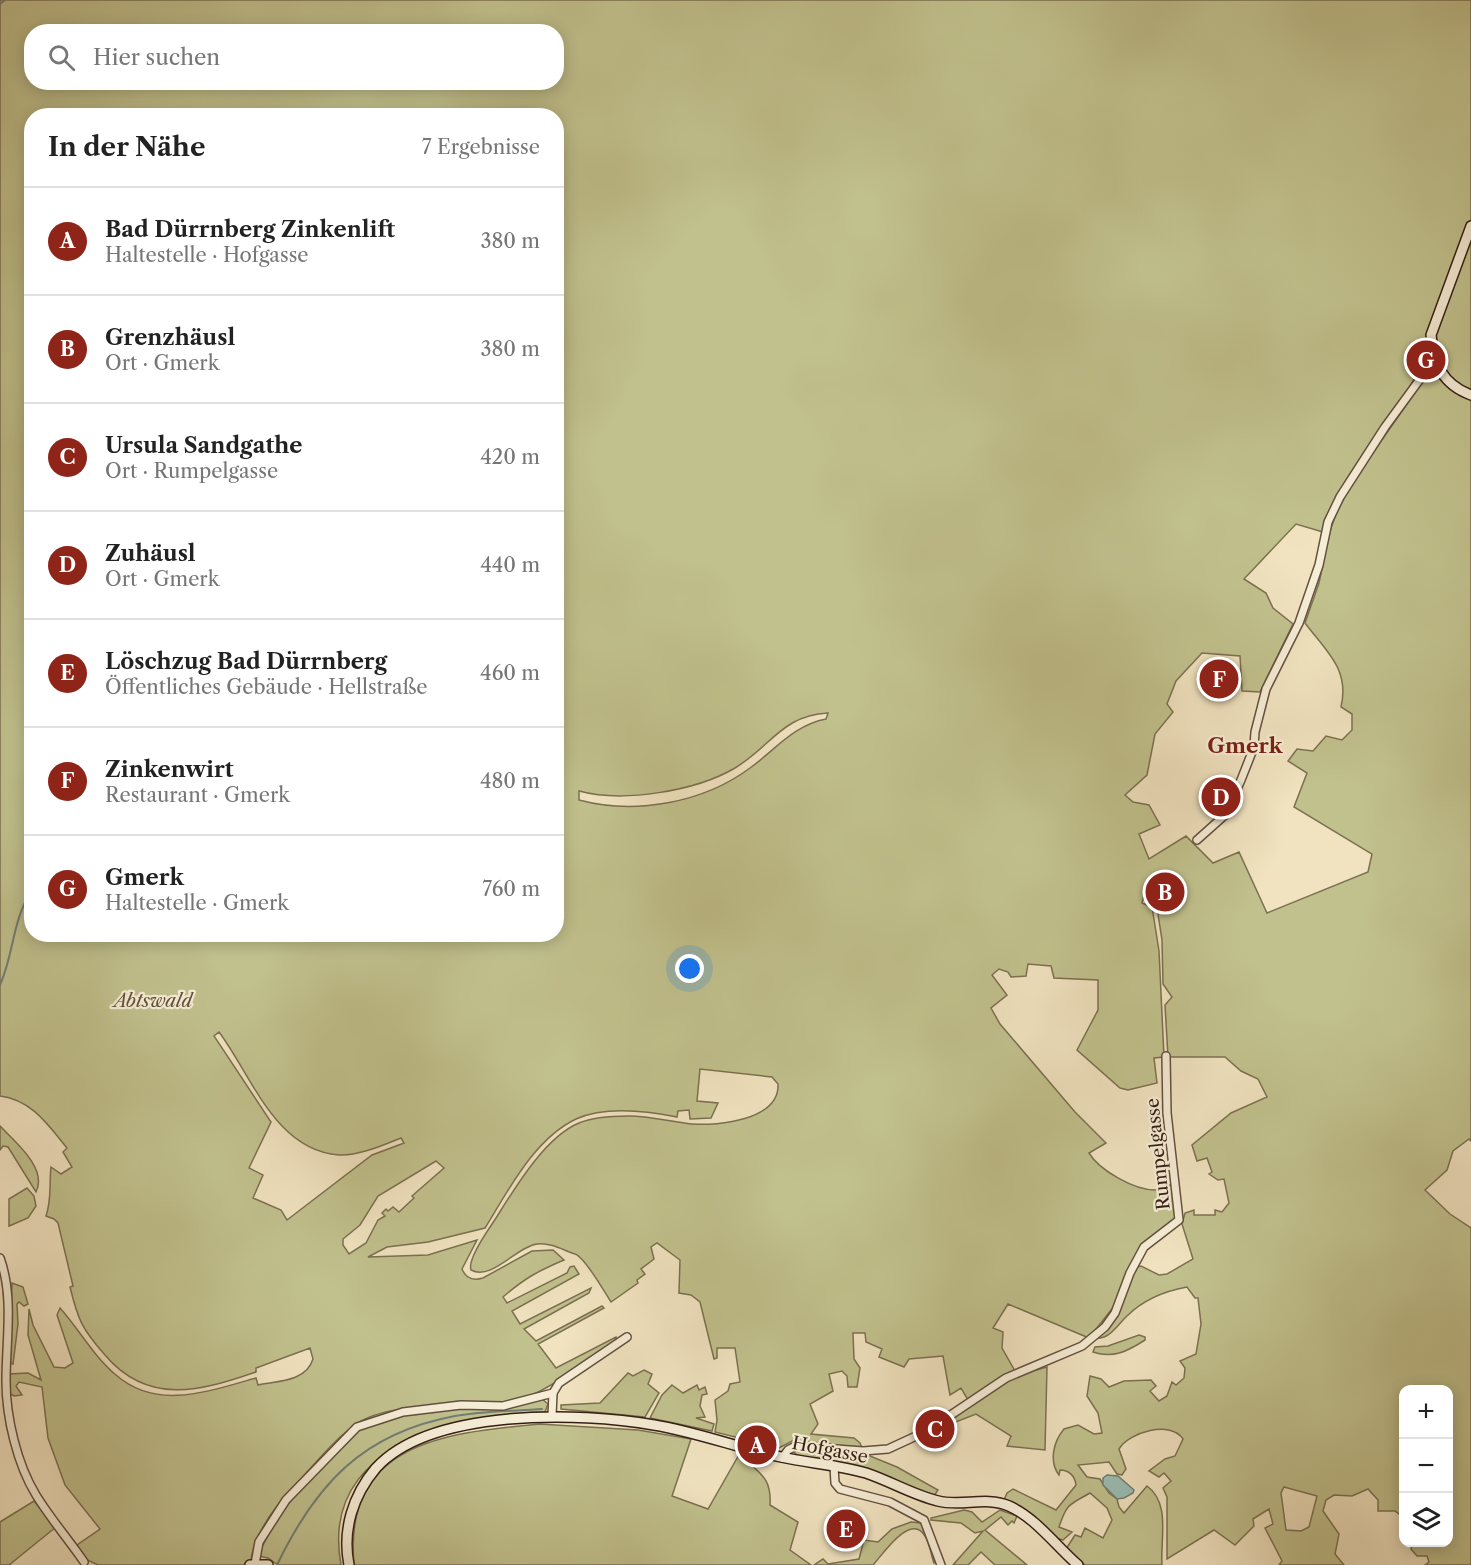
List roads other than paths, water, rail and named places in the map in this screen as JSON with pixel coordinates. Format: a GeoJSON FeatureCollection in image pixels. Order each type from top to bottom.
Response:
{"type":"FeatureCollection","features":[{"type":"Feature","properties":{"kind":"main road"},"geometry":{"type":"LineString","coordinates":[[1471,226],[1431,335],[1436,363],[1450,384],[1471,395]]}},
{"type":"Feature","properties":{"kind":"main road","name":"Hofgasse"},"geometry":{"type":"LineString","coordinates":[[349,1565],[347,1541],[353,1508],[368,1478],[394,1453],[427,1437],[453,1429],[492,1422],[552,1416],[654,1425],[782,1458],[869,1474],[940,1502],[1003,1504],[1025,1515],[1078,1565]]}},
{"type":"Feature","properties":{"kind":"main road"},"geometry":{"type":"LineString","coordinates":[[252,1564],[268,1565]]}},
{"type":"Feature","properties":{"kind":"street"},"geometry":{"type":"LineString","coordinates":[[1197,840],[1225,815],[1241,780],[1254,747],[1255,732],[1266,689],[1299,622],[1319,565],[1328,522],[1340,497],[1385,427],[1426,371],[1436,363]]}},
{"type":"Feature","properties":{"kind":"street","name":"Rumpelgasse"},"geometry":{"type":"LineString","coordinates":[[782,1458],[788,1450],[796,1446],[873,1451],[908,1441],[937,1425],[1006,1378],[1071,1352],[1105,1327],[1115,1313],[1140,1252],[1179,1220],[1167,1113],[1166,1056]]}},
{"type":"Feature","properties":{"kind":"street"},"geometry":{"type":"LineString","coordinates":[[0,1258],[8,1295],[7,1401],[22,1463],[35,1493],[84,1562]]}},
{"type":"Feature","properties":{"kind":"street"},"geometry":{"type":"LineString","coordinates":[[552,1416],[553,1393],[565,1378],[627,1337]]}},
{"type":"Feature","properties":{"kind":"street"},"geometry":{"type":"LineString","coordinates":[[252,1564],[259,1542],[286,1500],[357,1426],[403,1412],[461,1405],[503,1406],[553,1393]]}},
{"type":"Feature","properties":{"kind":"street"},"geometry":{"type":"LineString","coordinates":[[834,1466],[835,1483],[840,1489],[890,1502],[924,1520],[941,1565]]}},
{"type":"Feature","properties":{"kind":"water"},"geometry":{"type":"Polygon","coordinates":[[[1107,1475],[1118,1476],[1134,1490],[1133,1493],[1117,1499],[1103,1485],[1103,1478],[1107,1475]]]}},
{"type":"Feature","properties":{"kind":"waterway"},"geometry":{"type":"LineString","coordinates":[[0,4],[5,0]]}},
{"type":"Feature","properties":{"kind":"waterway"},"geometry":{"type":"LineString","coordinates":[[0,985],[24,904]]}},
{"type":"Feature","properties":{"kind":"waterway"},"geometry":{"type":"LineString","coordinates":[[277,1565],[308,1510],[326,1487],[346,1466],[369,1449],[394,1435],[423,1424],[455,1416],[542,1409]]}},
{"type":"Feature","properties":{"kind":"place","name":"Gmerk"},"geometry":{"type":"Point","coordinates":[1426,360]}},
{"type":"Feature","properties":{"kind":"place","name":"Zinkenwirt"},"geometry":{"type":"Point","coordinates":[1219,679]}},
{"type":"Feature","properties":{"kind":"place","name":"Zuhäusl"},"geometry":{"type":"Point","coordinates":[1221,797]}},
{"type":"Feature","properties":{"kind":"place","name":"Grenzhäusl"},"geometry":{"type":"Point","coordinates":[1165,892]}},
{"type":"Feature","properties":{"kind":"place","name":"Ursula Sandgathe"},"geometry":{"type":"Point","coordinates":[935,1429]}},
{"type":"Feature","properties":{"kind":"place","name":"Bad Dürrnberg Zinkenlift"},"geometry":{"type":"Point","coordinates":[757,1445]}},
{"type":"Feature","properties":{"kind":"place","name":"Löschzug Bad Dürrnberg"},"geometry":{"type":"Point","coordinates":[846,1529]}},
{"type":"Feature","properties":{"kind":"district","name":"Gmerk"},"geometry":{"type":"Point","coordinates":[1245,745]}},
{"type":"Feature","properties":{"kind":"park label","name":"Abtswald"},"geometry":{"type":"Point","coordinates":[153,1001]}}]}
